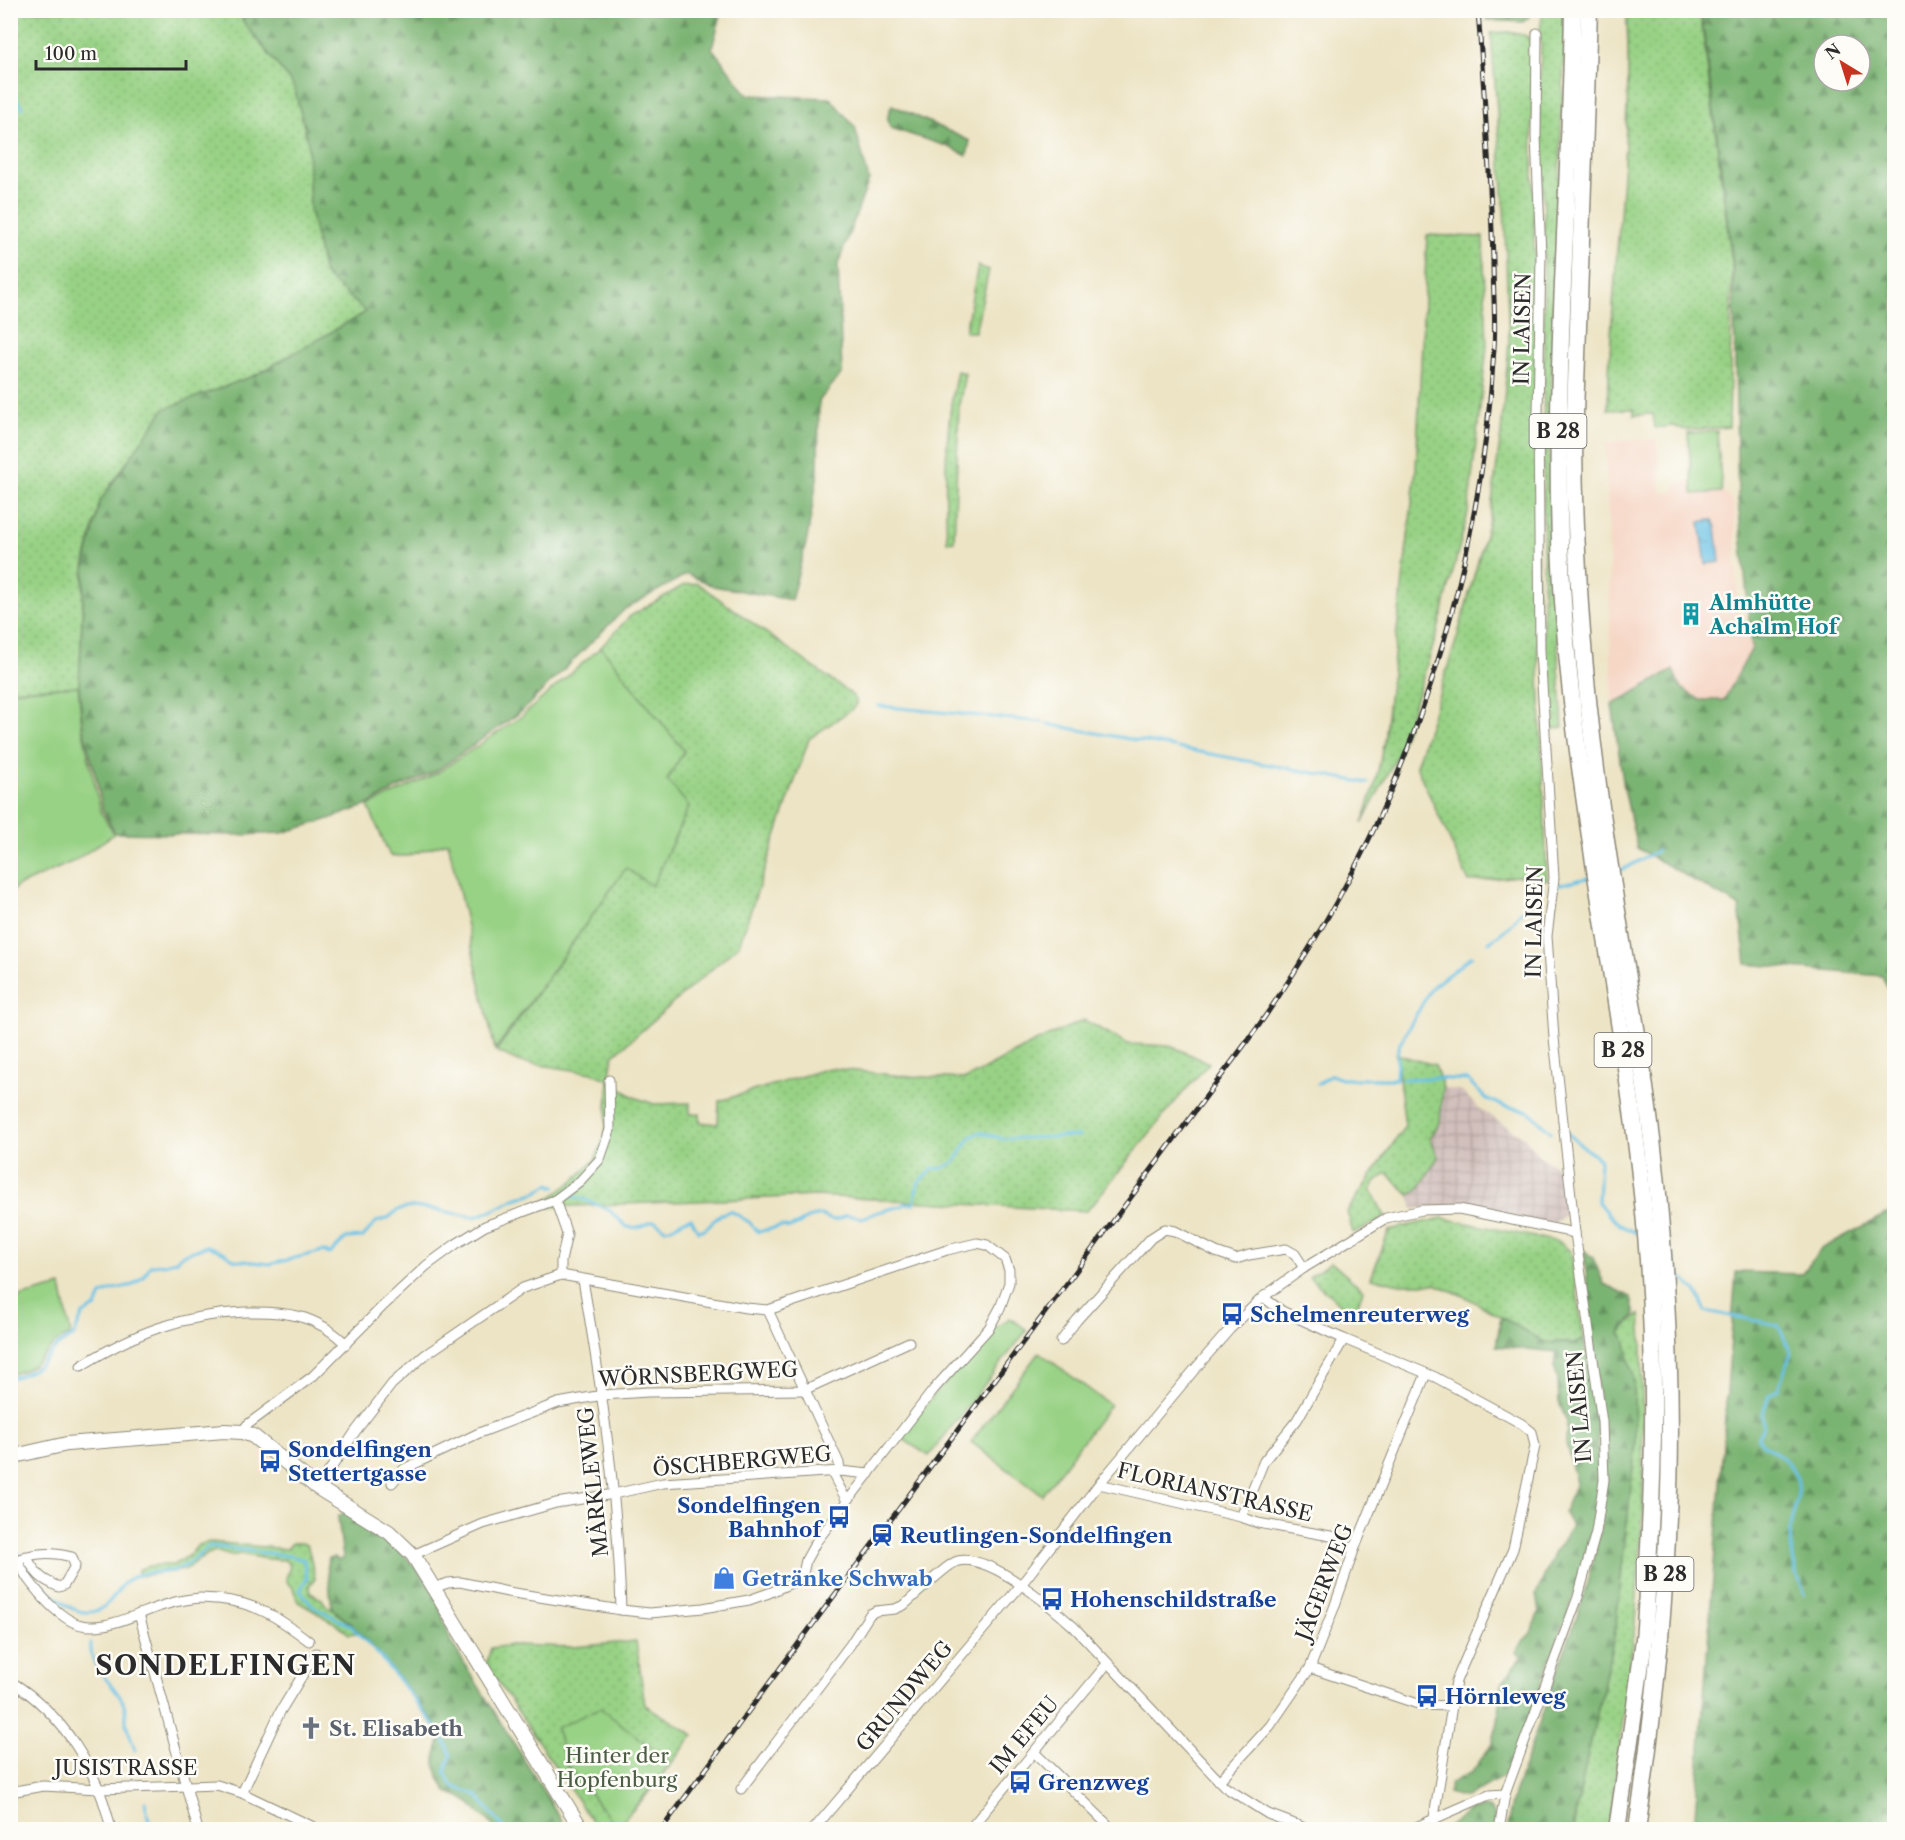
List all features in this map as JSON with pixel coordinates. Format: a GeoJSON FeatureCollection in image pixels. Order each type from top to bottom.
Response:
{"type":"FeatureCollection","features":[{"type":"Feature","properties":{"kind":"highway","name":"B 28"},"geometry":{"type":"LineString","coordinates":[[1573,10],[1560,375],[1559,510],[1563,595],[1571,700],[1608,904],[1630,1098],[1650,1193],[1659,1318],[1670,1409],[1667,1544],[1656,1679],[1637,1830]]}},
{"type":"Feature","properties":{"kind":"highway","name":"B 28"},"geometry":{"type":"LineString","coordinates":[[1589,10],[1576,358],[1575,498],[1578,596],[1599,849]]}},
{"type":"Feature","properties":{"kind":"highway","name":"B 28"},"geometry":{"type":"LineString","coordinates":[[1617,1830],[1644,1635],[1659,1318]]}},
{"type":"Feature","properties":{"kind":"street","name":"IN LAISEN"},"geometry":{"type":"LineString","coordinates":[[1499,1830],[1505,1794],[1578,1597],[1596,1532],[1604,1480],[1602,1422],[1575,1233],[1554,1038],[1547,936],[1554,878],[1540,651],[1538,412],[1541,255],[1536,136],[1536,33]]}},
{"type":"Feature","properties":{"kind":"street"},"geometry":{"type":"LineString","coordinates":[[242,1432],[313,1376],[411,1280],[456,1244],[485,1226],[555,1200],[580,1181],[600,1159],[610,1130],[609,1080]]}},
{"type":"Feature","properties":{"kind":"street"},"geometry":{"type":"LineString","coordinates":[[555,1200],[567,1234],[561,1261],[561,1275]]}},
{"type":"Feature","properties":{"kind":"street","name":"GRUNDWEG"},"geometry":{"type":"LineString","coordinates":[[813,1830],[1022,1585],[1099,1484],[1195,1369],[1230,1329],[1263,1297],[1304,1268],[1386,1218],[1422,1210],[1460,1209],[1575,1233]]}},
{"type":"Feature","properties":{"kind":"street"},"geometry":{"type":"LineString","coordinates":[[1061,1341],[1151,1238],[1165,1229],[1175,1231],[1216,1252],[1236,1259],[1286,1248],[1295,1254],[1304,1268]]}},
{"type":"Feature","properties":{"kind":"street"},"geometry":{"type":"LineString","coordinates":[[318,1488],[355,1432],[392,1384],[425,1355],[523,1288],[561,1275],[768,1310],[947,1250],[977,1243],[987,1245],[1005,1259],[1009,1270],[1006,1295],[989,1328],[934,1389],[816,1542],[806,1560],[802,1578],[769,1593],[732,1603],[650,1613],[621,1611],[460,1582],[447,1583],[433,1588]]}},
{"type":"Feature","properties":{"kind":"street","name":"MÄRKLEWEG"},"geometry":{"type":"LineString","coordinates":[[583,1280],[603,1395],[620,1552],[621,1611]]}},
{"type":"Feature","properties":{"kind":"street"},"geometry":{"type":"LineString","coordinates":[[1263,1297],[1282,1311],[1426,1374],[1522,1424],[1532,1432],[1535,1446],[1513,1549],[1456,1681],[1434,1817]]}},
{"type":"Feature","properties":{"kind":"street"},"geometry":{"type":"LineString","coordinates":[[768,1310],[839,1463],[836,1472],[847,1501]]}},
{"type":"Feature","properties":{"kind":"street"},"geometry":{"type":"LineString","coordinates":[[81,1366],[103,1347],[195,1317],[272,1312],[303,1317],[318,1322],[334,1332],[346,1344]]}},
{"type":"Feature","properties":{"kind":"street"},"geometry":{"type":"LineString","coordinates":[[1240,1517],[1264,1461],[1297,1420],[1344,1340]]}},
{"type":"Feature","properties":{"kind":"street","name":"WÖRNSBERGWEG"},"geometry":{"type":"LineString","coordinates":[[392,1483],[404,1469],[479,1433],[558,1403],[603,1395],[647,1392],[804,1390],[909,1342]]}},
{"type":"Feature","properties":{"kind":"street","name":"JÄGERWEG"},"geometry":{"type":"LineString","coordinates":[[1219,1781],[1270,1726],[1310,1668],[1335,1608],[1354,1550],[1426,1374]]}},
{"type":"Feature","properties":{"kind":"street"},"geometry":{"type":"LineString","coordinates":[[10,1457],[67,1444],[224,1431],[242,1432],[253,1436],[318,1488],[389,1532],[413,1555],[582,1830]]}},
{"type":"Feature","properties":{"kind":"street","name":"ÖSCHBERGWEG"},"geometry":{"type":"LineString","coordinates":[[413,1555],[483,1524],[556,1503],[614,1494],[663,1483],[836,1472],[869,1474]]}},
{"type":"Feature","properties":{"kind":"street","name":"FLORIANSTRASSE"},"geometry":{"type":"LineString","coordinates":[[1099,1484],[1258,1523],[1336,1538],[1354,1550]]}},
{"type":"Feature","properties":{"kind":"street"},"geometry":{"type":"LineString","coordinates":[[10,1552],[22,1558],[44,1581],[59,1587],[64,1585],[75,1566],[72,1557],[58,1554],[22,1558]]}},
{"type":"Feature","properties":{"kind":"street"},"geometry":{"type":"LineString","coordinates":[[22,1558],[38,1592],[70,1621],[85,1626],[113,1623],[167,1604],[202,1598],[228,1600],[257,1607],[281,1620],[309,1641]]}},
{"type":"Feature","properties":{"kind":"street"},"geometry":{"type":"LineString","coordinates":[[741,1789],[850,1645],[870,1614],[904,1605],[956,1561],[970,1560],[986,1565],[1022,1585],[1059,1613],[1225,1787],[1268,1814],[1310,1830]]}},
{"type":"Feature","properties":{"kind":"street"},"geometry":{"type":"LineString","coordinates":[[139,1614],[198,1830]]}},
{"type":"Feature","properties":{"kind":"street"},"geometry":{"type":"LineString","coordinates":[[242,1793],[280,1712],[316,1653]]}},
{"type":"Feature","properties":{"kind":"street","name":"IM EFEU"},"geometry":{"type":"LineString","coordinates":[[972,1828],[1107,1664]]}},
{"type":"Feature","properties":{"kind":"street"},"geometry":{"type":"LineString","coordinates":[[1310,1668],[1421,1705],[1451,1706]]}},
{"type":"Feature","properties":{"kind":"street"},"geometry":{"type":"LineString","coordinates":[[10,1681],[54,1716],[86,1762],[99,1789],[111,1830]]}},
{"type":"Feature","properties":{"kind":"street"},"geometry":{"type":"LineString","coordinates":[[1034,1752],[1113,1830]]}},
{"type":"Feature","properties":{"kind":"street","name":"JUSISTRASSE"},"geometry":{"type":"LineString","coordinates":[[10,1792],[43,1786],[99,1789],[217,1785],[242,1793],[320,1830]]}},
{"type":"Feature","properties":{"kind":"street"},"geometry":{"type":"LineString","coordinates":[[1409,1830],[1434,1817],[1489,1795],[1505,1794]]}},
{"type":"Feature","properties":{"kind":"shaded area"},"geometry":{"type":"Polygon","coordinates":[[[1657,439],[1661,492],[1674,493],[1676,484],[1691,481],[1692,495],[1725,492],[1734,504],[1738,604],[1752,648],[1724,700],[1700,700],[1681,688],[1673,670],[1612,705],[1606,442],[1657,439]]]}},
{"type":"Feature","properties":{"kind":"shaded area"},"geometry":{"type":"Polygon","coordinates":[[[1443,1088],[1461,1091],[1481,1110],[1525,1138],[1538,1155],[1560,1169],[1567,1213],[1552,1225],[1460,1205],[1413,1209],[1409,1195],[1419,1189],[1430,1137],[1440,1123],[1443,1088]]]}},
{"type":"Feature","properties":{"kind":"green space"},"geometry":{"type":"Polygon","coordinates":[[[250,10],[722,11],[712,48],[748,95],[830,98],[855,127],[869,180],[838,264],[842,373],[819,401],[818,473],[807,539],[791,600],[713,586],[687,574],[625,609],[521,712],[436,771],[368,805],[282,833],[241,835],[115,833],[103,811],[83,728],[79,686],[85,566],[100,501],[164,409],[256,375],[366,312],[324,274],[310,209],[308,142],[294,86],[242,20],[250,10]]]}},
{"type":"Feature","properties":{"kind":"green space"},"geometry":{"type":"Polygon","coordinates":[[[1487,10],[1530,11],[1529,17],[1523,22],[1487,20],[1487,10]]]}},
{"type":"Feature","properties":{"kind":"green space"},"geometry":{"type":"Polygon","coordinates":[[[11,11],[250,11],[242,20],[294,86],[308,142],[310,209],[324,274],[366,312],[256,375],[164,409],[100,501],[84,566],[79,686],[11,690],[11,11]]]}},
{"type":"Feature","properties":{"kind":"green space"},"geometry":{"type":"Polygon","coordinates":[[[1543,11],[1563,11],[1565,33],[1549,449],[1552,563],[1563,727],[1551,730],[1543,650],[1544,214],[1539,101],[1541,44],[1539,36],[1543,11]]]}},
{"type":"Feature","properties":{"kind":"green space"},"geometry":{"type":"Polygon","coordinates":[[[1626,11],[1700,11],[1732,264],[1729,427],[1686,430],[1673,426],[1655,428],[1653,414],[1634,415],[1634,409],[1608,410],[1610,343],[1627,110],[1626,11]]]}},
{"type":"Feature","properties":{"kind":"green space"},"geometry":{"type":"Polygon","coordinates":[[[1701,11],[1894,11],[1894,1002],[1882,976],[1746,964],[1739,906],[1637,848],[1624,788],[1612,705],[1673,670],[1681,688],[1700,700],[1724,700],[1752,648],[1738,501],[1733,264],[1701,11]]]}},
{"type":"Feature","properties":{"kind":"green space"},"geometry":{"type":"Polygon","coordinates":[[[1509,32],[1527,36],[1531,42],[1538,651],[1547,880],[1518,876],[1469,882],[1416,766],[1457,638],[1490,517],[1501,433],[1509,343],[1504,202],[1491,33],[1509,32]]]}},
{"type":"Feature","properties":{"kind":"green space"},"geometry":{"type":"Polygon","coordinates":[[[892,105],[970,141],[967,156],[949,147],[891,128],[888,114],[892,105]]]}},
{"type":"Feature","properties":{"kind":"green space"},"geometry":{"type":"Polygon","coordinates":[[[1427,235],[1483,237],[1487,346],[1468,513],[1437,634],[1398,754],[1362,824],[1375,785],[1384,741],[1416,469],[1427,235]]]}},
{"type":"Feature","properties":{"kind":"green space"},"geometry":{"type":"Polygon","coordinates":[[[978,266],[989,270],[975,332],[965,332],[978,266]]]}},
{"type":"Feature","properties":{"kind":"green space"},"geometry":{"type":"Polygon","coordinates":[[[957,371],[965,373],[959,406],[954,541],[947,542],[946,456],[957,371]]]}},
{"type":"Feature","properties":{"kind":"green space"},"geometry":{"type":"Polygon","coordinates":[[[1717,431],[1722,492],[1693,494],[1688,433],[1717,431]]]}},
{"type":"Feature","properties":{"kind":"green space"},"geometry":{"type":"Polygon","coordinates":[[[697,583],[851,694],[856,700],[856,705],[809,739],[739,945],[613,1056],[609,1080],[593,1073],[520,1062],[496,1051],[626,868],[652,886],[689,807],[667,780],[684,751],[601,647],[630,616],[684,585],[697,583]]]}},
{"type":"Feature","properties":{"kind":"green space"},"geometry":{"type":"Polygon","coordinates":[[[601,647],[684,751],[667,780],[689,806],[652,886],[626,868],[495,1050],[448,842],[407,856],[390,856],[368,806],[437,773],[522,716],[601,647]]]}},
{"type":"Feature","properties":{"kind":"green space"},"geometry":{"type":"Polygon","coordinates":[[[78,686],[82,728],[101,812],[114,834],[74,861],[18,886],[11,892],[11,691],[78,686]]]}},
{"type":"Feature","properties":{"kind":"green space"},"geometry":{"type":"Polygon","coordinates":[[[1084,1020],[1128,1044],[1171,1046],[1209,1063],[1087,1211],[816,1196],[528,1208],[549,1199],[595,1160],[605,1137],[609,1081],[634,1097],[654,1104],[690,1103],[690,1114],[700,1114],[700,1122],[718,1124],[719,1101],[829,1068],[903,1076],[966,1079],[1037,1041],[1084,1020]]]}},
{"type":"Feature","properties":{"kind":"green space"},"geometry":{"type":"Polygon","coordinates":[[[1396,1054],[1435,1065],[1443,1088],[1440,1123],[1430,1138],[1438,1157],[1419,1189],[1409,1195],[1387,1173],[1375,1183],[1371,1190],[1386,1218],[1353,1233],[1347,1212],[1405,1126],[1396,1054]]]}},
{"type":"Feature","properties":{"kind":"green space"},"geometry":{"type":"Polygon","coordinates":[[[1894,1212],[1894,1829],[1694,1829],[1736,1272],[1802,1274],[1822,1248],[1894,1212]]]}},
{"type":"Feature","properties":{"kind":"green space"},"geometry":{"type":"Polygon","coordinates":[[[1442,1218],[1559,1242],[1571,1252],[1584,1339],[1571,1344],[1546,1343],[1466,1297],[1435,1284],[1400,1284],[1371,1278],[1389,1230],[1442,1218]]]}},
{"type":"Feature","properties":{"kind":"green space"},"geometry":{"type":"Polygon","coordinates":[[[1584,1250],[1593,1258],[1604,1284],[1631,1297],[1635,1315],[1620,1333],[1625,1339],[1634,1382],[1635,1449],[1615,1632],[1573,1829],[1506,1830],[1514,1794],[1583,1599],[1600,1532],[1606,1480],[1584,1250]]]}},
{"type":"Feature","properties":{"kind":"green space"},"geometry":{"type":"Polygon","coordinates":[[[1331,1262],[1363,1290],[1355,1313],[1341,1305],[1309,1277],[1331,1262]]]}},
{"type":"Feature","properties":{"kind":"green space"},"geometry":{"type":"Polygon","coordinates":[[[61,1286],[71,1335],[56,1343],[31,1367],[11,1374],[11,1299],[61,1286]]]}},
{"type":"Feature","properties":{"kind":"green space"},"geometry":{"type":"Polygon","coordinates":[[[1640,1314],[1643,1514],[1634,1634],[1609,1829],[1573,1830],[1615,1632],[1635,1449],[1634,1382],[1619,1333],[1640,1314]]]}},
{"type":"Feature","properties":{"kind":"green space"},"geometry":{"type":"Polygon","coordinates":[[[1501,1317],[1546,1343],[1571,1344],[1584,1339],[1598,1426],[1598,1481],[1592,1530],[1574,1597],[1507,1774],[1466,1798],[1448,1793],[1451,1783],[1472,1772],[1492,1744],[1498,1722],[1502,1683],[1522,1657],[1516,1652],[1531,1633],[1539,1611],[1536,1595],[1555,1552],[1572,1526],[1564,1512],[1576,1483],[1566,1443],[1567,1422],[1559,1402],[1558,1379],[1554,1367],[1557,1352],[1496,1346],[1501,1317]]]}},
{"type":"Feature","properties":{"kind":"green space"},"geometry":{"type":"Polygon","coordinates":[[[1010,1318],[1027,1330],[929,1456],[898,1436],[991,1331],[1010,1318]]]}},
{"type":"Feature","properties":{"kind":"green space"},"geometry":{"type":"Polygon","coordinates":[[[1039,1352],[1110,1405],[1042,1495],[971,1442],[1039,1352]]]}},
{"type":"Feature","properties":{"kind":"green space"},"geometry":{"type":"Polygon","coordinates":[[[350,1508],[377,1524],[433,1588],[451,1642],[567,1829],[495,1829],[471,1804],[447,1792],[435,1764],[442,1732],[378,1653],[352,1625],[332,1608],[327,1564],[329,1558],[334,1557],[339,1560],[343,1558],[338,1517],[350,1508]]]}},
{"type":"Feature","properties":{"kind":"green space"},"geometry":{"type":"Polygon","coordinates":[[[210,1542],[287,1549],[292,1543],[306,1545],[315,1578],[309,1586],[312,1594],[322,1599],[325,1604],[352,1625],[356,1633],[349,1634],[335,1623],[298,1602],[292,1586],[286,1579],[290,1566],[285,1560],[240,1554],[231,1556],[215,1551],[184,1570],[140,1576],[138,1573],[138,1570],[156,1565],[174,1565],[191,1554],[198,1545],[210,1542]]]}},
{"type":"Feature","properties":{"kind":"green space"},"geometry":{"type":"Polygon","coordinates":[[[636,1641],[645,1705],[694,1735],[644,1798],[615,1829],[597,1829],[486,1664],[491,1648],[511,1645],[574,1647],[636,1641]]]}},
{"type":"Feature","properties":{"kind":"green space","name":"Hinter der Hopfenburg"},"geometry":{"type":"Polygon","coordinates":[[[600,1708],[672,1763],[617,1828],[566,1763],[556,1728],[600,1708]]]}},
{"type":"Feature","properties":{"kind":"green space"},"geometry":{"type":"Polygon","coordinates":[[[1484,1806],[1490,1808],[1496,1818],[1494,1829],[1445,1829],[1471,1810],[1484,1806]]]}},
{"type":"Feature","properties":{"kind":"water"},"geometry":{"type":"Polygon","coordinates":[[[1710,520],[1716,527],[1720,562],[1706,564],[1700,522],[1710,520]]]}},
{"type":"Feature","properties":{"kind":"waterway"},"geometry":{"type":"LineString","coordinates":[[10,90],[23,108]]}},
{"type":"Feature","properties":{"kind":"waterway"},"geometry":{"type":"LineString","coordinates":[[879,706],[1042,722]]}},
{"type":"Feature","properties":{"kind":"waterway"},"geometry":{"type":"LineString","coordinates":[[1047,724],[1174,747]]}},
{"type":"Feature","properties":{"kind":"waterway"},"geometry":{"type":"LineString","coordinates":[[1178,748],[1368,783]]}},
{"type":"Feature","properties":{"kind":"waterway"},"geometry":{"type":"LineString","coordinates":[[1616,871],[1657,851]]}},
{"type":"Feature","properties":{"kind":"waterway"},"geometry":{"type":"LineString","coordinates":[[1557,885],[1592,877]]}},
{"type":"Feature","properties":{"kind":"waterway"},"geometry":{"type":"LineString","coordinates":[[1489,942],[1506,929],[1543,888]]}},
{"type":"Feature","properties":{"kind":"waterway"},"geometry":{"type":"LineString","coordinates":[[1318,1084],[1331,1075],[1342,1079],[1396,1079],[1398,1047],[1432,987],[1472,956]]}},
{"type":"Feature","properties":{"kind":"waterway"},"geometry":{"type":"LineString","coordinates":[[1402,1079],[1468,1080],[1485,1098],[1504,1106],[1528,1111],[1551,1132]]}},
{"type":"Feature","properties":{"kind":"waterway"},"geometry":{"type":"LineString","coordinates":[[568,1195],[609,1210],[627,1227],[643,1226],[654,1221],[665,1229],[691,1218],[698,1231],[705,1229],[721,1214],[731,1211],[749,1222],[758,1232],[782,1226],[789,1228],[807,1218],[821,1215],[834,1220],[846,1215],[863,1218],[902,1206],[905,1203],[914,1204],[918,1183],[933,1169],[943,1168],[955,1162],[970,1138],[980,1132],[1003,1139],[1079,1136]]}},
{"type":"Feature","properties":{"kind":"waterway"},"geometry":{"type":"LineString","coordinates":[[1567,1133],[1600,1160],[1598,1202],[1616,1222],[1640,1234]]}},
{"type":"Feature","properties":{"kind":"waterway"},"geometry":{"type":"LineString","coordinates":[[10,1378],[25,1374],[38,1366],[57,1346],[73,1337],[83,1314],[96,1307],[101,1295],[133,1285],[143,1277],[151,1265],[175,1261],[182,1255],[207,1246],[235,1260],[271,1264],[323,1251],[330,1254],[346,1238],[363,1237],[376,1222],[388,1218],[398,1210],[412,1207],[474,1217],[537,1192],[549,1184],[556,1187]]}},
{"type":"Feature","properties":{"kind":"waterway"},"geometry":{"type":"LineString","coordinates":[[1668,1250],[1679,1275],[1696,1291],[1706,1311],[1778,1325],[1791,1353],[1778,1389],[1769,1395],[1763,1414],[1763,1426],[1758,1437],[1766,1447],[1786,1461],[1796,1476],[1798,1496],[1790,1539],[1794,1563],[1805,1594]]}},
{"type":"Feature","properties":{"kind":"waterway"},"geometry":{"type":"LineString","coordinates":[[10,1543],[21,1556]]}},
{"type":"Feature","properties":{"kind":"waterway"},"geometry":{"type":"LineString","coordinates":[[39,1581],[54,1596],[72,1608],[81,1612],[90,1612],[100,1609],[109,1602],[123,1584],[131,1578],[181,1568],[210,1546],[290,1556],[304,1560],[307,1578],[300,1590],[314,1607],[351,1626],[378,1654],[441,1733],[451,1755],[445,1772],[452,1786],[477,1795],[505,1830]]}},
{"type":"Feature","properties":{"kind":"waterway"},"geometry":{"type":"LineString","coordinates":[[91,1644],[93,1660],[123,1703],[126,1723],[135,1750]]}},
{"type":"Feature","properties":{"kind":"waterway"},"geometry":{"type":"LineString","coordinates":[[145,1802],[151,1830]]}},
{"type":"Feature","properties":{"kind":"railway"},"geometry":{"type":"LineString","coordinates":[[661,1830],[1257,1028],[1320,931],[1374,829],[1421,714],[1440,654],[1470,533],[1489,410],[1495,316],[1489,168],[1478,10]]}},
{"type":"Feature","properties":{"kind":"place","name":"Almhütte Achalm Hof"},"geometry":{"type":"Point","coordinates":[1691,614]}},
{"type":"Feature","properties":{"kind":"place","name":"Schelmenreuterweg"},"geometry":{"type":"Point","coordinates":[1232,1314]}},
{"type":"Feature","properties":{"kind":"place","name":"Sondelfingen Stettertgasse"},"geometry":{"type":"Point","coordinates":[270,1461]}},
{"type":"Feature","properties":{"kind":"place","name":"Sondelfingen Bahnhof"},"geometry":{"type":"Point","coordinates":[839,1517]}},
{"type":"Feature","properties":{"kind":"place","name":"Reutlingen-Sondelfingen"},"geometry":{"type":"Point","coordinates":[882,1535]}},
{"type":"Feature","properties":{"kind":"place","name":"Getränke Schwab"},"geometry":{"type":"Point","coordinates":[724,1578]}},
{"type":"Feature","properties":{"kind":"place","name":"Hohenschildstraße"},"geometry":{"type":"Point","coordinates":[1052,1599]}},
{"type":"Feature","properties":{"kind":"place","name":"Hörnleweg"},"geometry":{"type":"Point","coordinates":[1427,1696]}},
{"type":"Feature","properties":{"kind":"place","name":"St. Elisabeth"},"geometry":{"type":"Point","coordinates":[311,1728]}},
{"type":"Feature","properties":{"kind":"place","name":"Grenzweg"},"geometry":{"type":"Point","coordinates":[1020,1782]}},
{"type":"Feature","properties":{"kind":"district","name":"SONDELFINGEN"},"geometry":{"type":"Point","coordinates":[226,1665]}}]}
